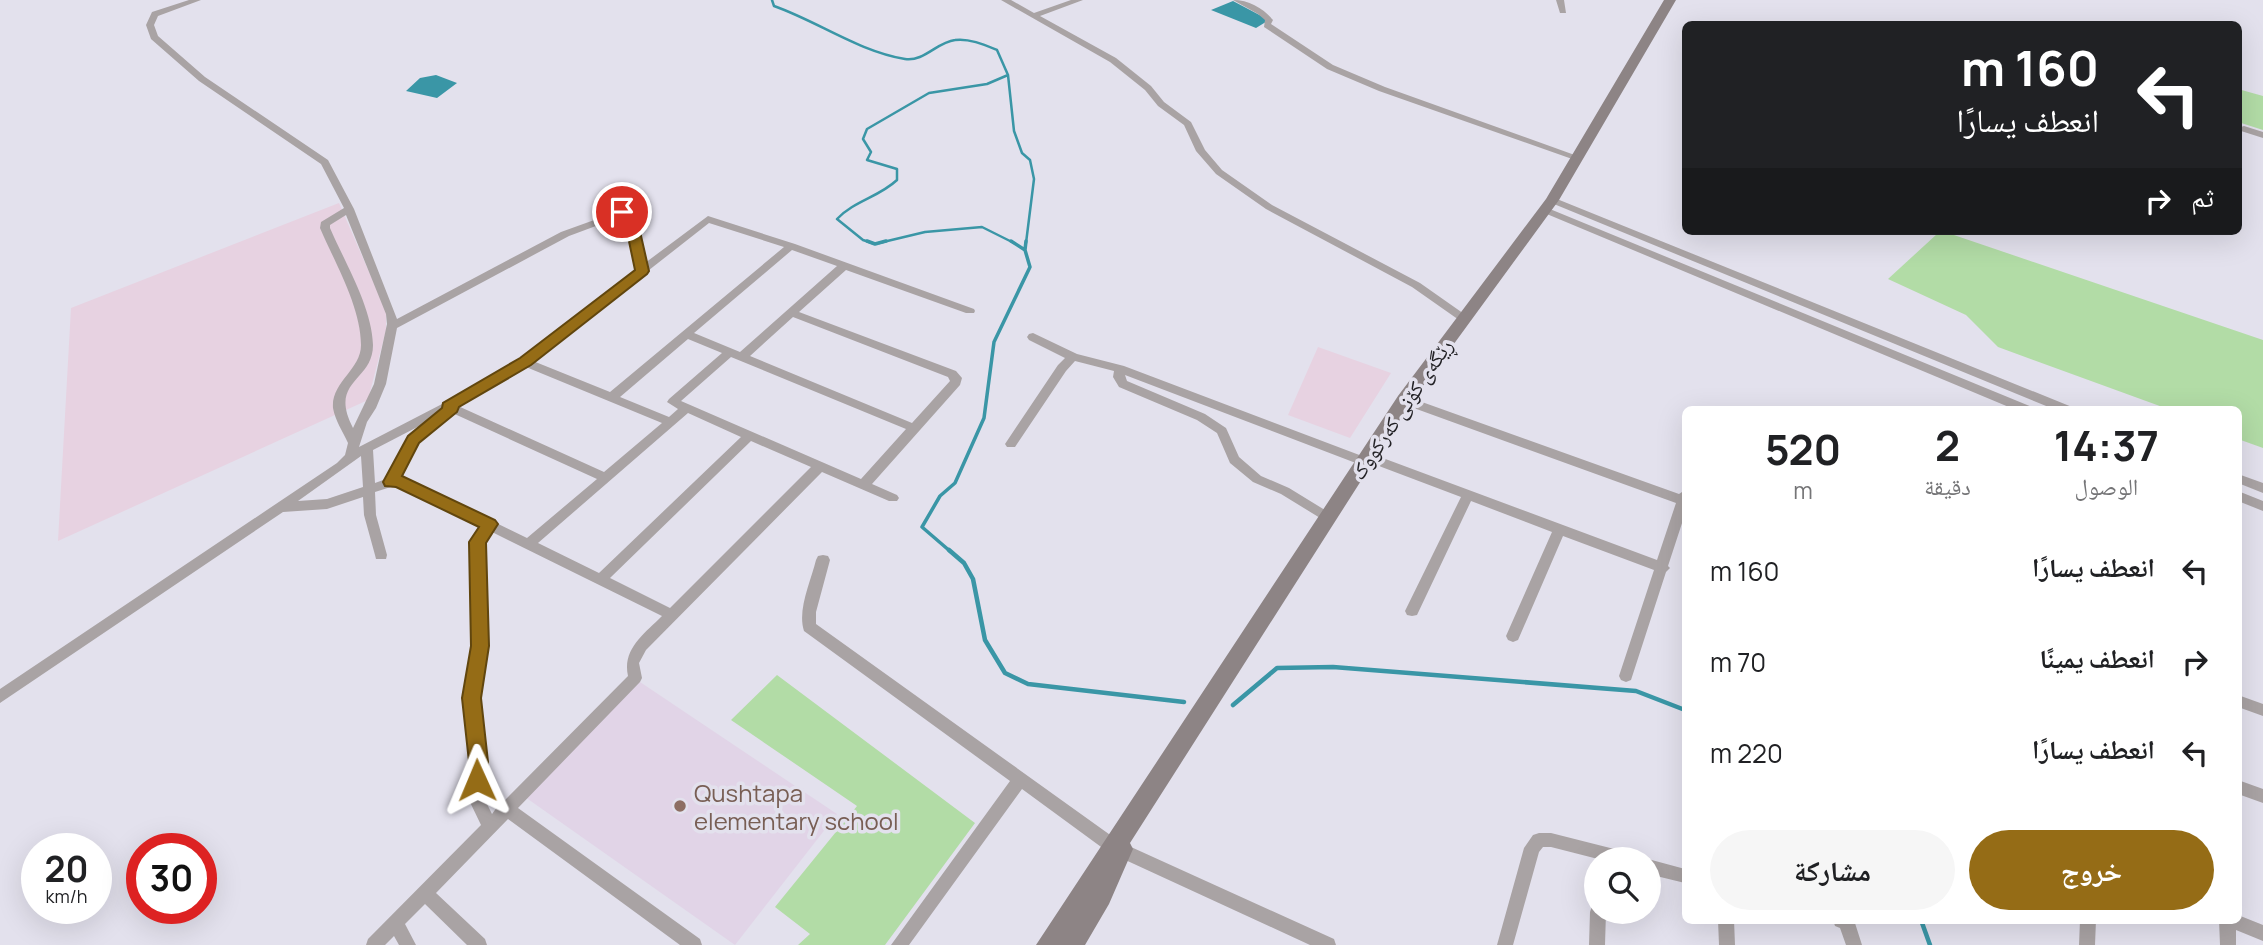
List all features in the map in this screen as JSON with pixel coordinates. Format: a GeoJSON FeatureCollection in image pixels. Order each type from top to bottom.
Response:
{"type":"FeatureCollection","features":[{"type":"Feature","properties":{"kind":"street"},"geometry":{"type":"LineString","coordinates":[[197,0],[155,14],[150,25],[154,37],[202,79],[325,162],[349,209],[391,314],[392,327],[380,384],[361,445]]}},
{"type":"Feature","properties":{"kind":"street"},"geometry":{"type":"LineString","coordinates":[[1005,0],[1113,60],[1148,88],[1161,104],[1188,124],[1201,151],[1219,172],[1269,207],[1416,285],[1463,318]]}},
{"type":"Feature","properties":{"kind":"street"},"geometry":{"type":"LineString","coordinates":[[1035,15],[1079,0]]}},
{"type":"Feature","properties":{"kind":"street"},"geometry":{"type":"LineString","coordinates":[[1237,0],[1261,12],[1269,20],[1267,25],[1329,68],[1577,158]]}},
{"type":"Feature","properties":{"kind":"street"},"geometry":{"type":"LineString","coordinates":[[1560,0],[1563,11]]}},
{"type":"Feature","properties":{"kind":"street","name":"ڕێگەی کۆنی کەرکووک"},"geometry":{"type":"LineString","coordinates":[[1048,945],[1118,848],[1133,820],[1404,400],[1548,205],[1667,1]]}},
{"type":"Feature","properties":{"kind":"street"},"geometry":{"type":"LineString","coordinates":[[2244,129],[2263,135]]}},
{"type":"Feature","properties":{"kind":"street"},"geometry":{"type":"LineString","coordinates":[[1548,205],[2058,406]]}},
{"type":"Feature","properties":{"kind":"street"},"geometry":{"type":"LineString","coordinates":[[1548,205],[2019,406]]}},
{"type":"Feature","properties":{"kind":"street"},"geometry":{"type":"LineString","coordinates":[[349,209],[326,224],[325,228],[360,313],[367,347],[363,363],[340,391],[339,409],[361,445],[370,515],[381,555]]}},
{"type":"Feature","properties":{"kind":"street"},"geometry":{"type":"LineString","coordinates":[[392,327],[565,234],[622,212],[632,227],[642,271]]}},
{"type":"Feature","properties":{"kind":"street"},"geometry":{"type":"LineString","coordinates":[[0,697],[341,466],[361,445],[450,407],[525,362],[708,219],[970,311]]}},
{"type":"Feature","properties":{"kind":"street"},"geometry":{"type":"LineString","coordinates":[[611,398],[791,246]]}},
{"type":"Feature","properties":{"kind":"street"},"geometry":{"type":"LineString","coordinates":[[845,265],[793,313],[673,402],[893,498]]}},
{"type":"Feature","properties":{"kind":"street"},"geometry":{"type":"LineString","coordinates":[[793,313],[952,374],[956,382],[863,485]]}},
{"type":"Feature","properties":{"kind":"street"},"geometry":{"type":"LineString","coordinates":[[688,335],[914,428]]}},
{"type":"Feature","properties":{"kind":"street"},"geometry":{"type":"LineString","coordinates":[[1033,337],[1073,357],[1120,369],[1662,568]]}},
{"type":"Feature","properties":{"kind":"street"},"geometry":{"type":"LineString","coordinates":[[1011,444],[1062,368],[1073,357]]}},
{"type":"Feature","properties":{"kind":"street"},"geometry":{"type":"LineString","coordinates":[[525,362],[671,422]]}},
{"type":"Feature","properties":{"kind":"street"},"geometry":{"type":"LineString","coordinates":[[1120,369],[1119,377],[1123,384],[1201,417],[1222,431],[1234,460],[1257,479],[1285,491],[1329,518]]}},
{"type":"Feature","properties":{"kind":"street"},"geometry":{"type":"LineString","coordinates":[[2027,406],[2032,395]]}},
{"type":"Feature","properties":{"kind":"street"},"geometry":{"type":"LineString","coordinates":[[1404,400],[1682,498]]}},
{"type":"Feature","properties":{"kind":"street"},"geometry":{"type":"LineString","coordinates":[[450,407],[606,478]]}},
{"type":"Feature","properties":{"kind":"street"},"geometry":{"type":"LineString","coordinates":[[391,482],[413,440],[450,407]]}},
{"type":"Feature","properties":{"kind":"street"},"geometry":{"type":"LineString","coordinates":[[530,543],[687,408]]}},
{"type":"Feature","properties":{"kind":"street"},"geometry":{"type":"LineString","coordinates":[[602,579],[749,436]]}},
{"type":"Feature","properties":{"kind":"street"},"geometry":{"type":"LineString","coordinates":[[374,945],[635,678],[632,663],[640,646],[820,466]]}},
{"type":"Feature","properties":{"kind":"street"},"geometry":{"type":"LineString","coordinates":[[280,508],[327,503],[398,480],[672,615]]}},
{"type":"Feature","properties":{"kind":"street"},"geometry":{"type":"LineString","coordinates":[[2242,480],[2263,488]]}},
{"type":"Feature","properties":{"kind":"street"},"geometry":{"type":"LineString","coordinates":[[1412,611],[1468,495]]}},
{"type":"Feature","properties":{"kind":"street"},"geometry":{"type":"LineString","coordinates":[[2242,498],[2263,506]]}},
{"type":"Feature","properties":{"kind":"street"},"geometry":{"type":"LineString","coordinates":[[1626,676],[1682,508]]}},
{"type":"Feature","properties":{"kind":"street"},"geometry":{"type":"LineString","coordinates":[[489,825],[476,798],[478,762],[472,698],[480,646],[478,542],[490,524]]}},
{"type":"Feature","properties":{"kind":"street"},"geometry":{"type":"LineString","coordinates":[[1513,636],[1560,529]]}},
{"type":"Feature","properties":{"kind":"street"},"geometry":{"type":"LineString","coordinates":[[823,560],[809,612],[809,627],[1118,848],[1328,945]]}},
{"type":"Feature","properties":{"kind":"street"},"geometry":{"type":"LineString","coordinates":[[2242,702],[2263,710]]}},
{"type":"Feature","properties":{"kind":"street"},"geometry":{"type":"LineString","coordinates":[[899,945],[1020,779]]}},
{"type":"Feature","properties":{"kind":"street"},"geometry":{"type":"LineString","coordinates":[[2242,788],[2263,796]]}},
{"type":"Feature","properties":{"kind":"street"},"geometry":{"type":"LineString","coordinates":[[505,808],[694,945]]}},
{"type":"Feature","properties":{"kind":"street"},"geometry":{"type":"LineString","coordinates":[[1505,945],[1532,848],[1539,840],[1551,840],[1584,851]]}},
{"type":"Feature","properties":{"kind":"street","name":"ڕێگەی کۆنی کەرکووک"},"geometry":{"type":"LineString","coordinates":[[1072,945],[1101,896],[1118,848]]}},
{"type":"Feature","properties":{"kind":"street"},"geometry":{"type":"LineString","coordinates":[[1661,870],[1682,875]]}},
{"type":"Feature","properties":{"kind":"street"},"geometry":{"type":"LineString","coordinates":[[425,893],[479,945]]}},
{"type":"Feature","properties":{"kind":"street"},"geometry":{"type":"LineString","coordinates":[[396,924],[408,945]]}},
{"type":"Feature","properties":{"kind":"street"},"geometry":{"type":"LineString","coordinates":[[1597,945],[1598,924]]}},
{"type":"Feature","properties":{"kind":"street"},"geometry":{"type":"LineString","coordinates":[[1726,924],[1727,945]]}},
{"type":"Feature","properties":{"kind":"street"},"geometry":{"type":"LineString","coordinates":[[1847,924],[1854,945]]}},
{"type":"Feature","properties":{"kind":"street"},"geometry":{"type":"LineString","coordinates":[[2087,945],[2088,924]]}},
{"type":"Feature","properties":{"kind":"street"},"geometry":{"type":"LineString","coordinates":[[2228,924],[2228,945]]}},
{"type":"Feature","properties":{"kind":"street"},"geometry":{"type":"LineString","coordinates":[[2239,924],[2263,933]]}},
{"type":"Feature","properties":{"kind":"shaded area"},"geometry":{"type":"Polygon","coordinates":[[[339,203],[386,311],[386,330],[368,400],[58,541],[71,308],[339,203]]]}},
{"type":"Feature","properties":{"kind":"shaded area"},"geometry":{"type":"Polygon","coordinates":[[[1318,347],[1391,373],[1350,438],[1288,415],[1318,347]]]}},
{"type":"Feature","properties":{"kind":"shaded area","name":"Qushtapa elementary school"},"geometry":{"type":"Polygon","coordinates":[[[640,682],[837,814],[735,945],[525,797],[640,682]]]}},
{"type":"Feature","properties":{"kind":"green space"},"geometry":{"type":"Polygon","coordinates":[[[2242,90],[2263,96],[2263,130],[2242,123],[2242,90]]]}},
{"type":"Feature","properties":{"kind":"green space"},"geometry":{"type":"Polygon","coordinates":[[[1936,235],[1954,235],[2263,340],[2263,448],[2242,440],[2242,406],[2160,406],[1998,347],[1966,315],[1888,279],[1936,235]]]}},
{"type":"Feature","properties":{"kind":"green space"},"geometry":{"type":"Polygon","coordinates":[[[777,675],[975,823],[885,945],[798,945],[810,934],[775,907],[857,806],[731,720],[777,675]]]}},
{"type":"Feature","properties":{"kind":"water"},"geometry":{"type":"Polygon","coordinates":[[[1233,1],[1269,20],[1256,28],[1211,10],[1233,1]]]}},
{"type":"Feature","properties":{"kind":"water"},"geometry":{"type":"Polygon","coordinates":[[[436,75],[457,83],[437,98],[406,91],[420,78],[436,75]]]}},
{"type":"Feature","properties":{"kind":"waterway"},"geometry":{"type":"LineString","coordinates":[[772,0],[774,6],[855,43],[905,59],[918,58],[948,42],[977,42],[997,50],[1008,75]]}},
{"type":"Feature","properties":{"kind":"waterway"},"geometry":{"type":"LineString","coordinates":[[872,243],[863,240],[837,219],[897,180],[897,169],[867,160],[871,152],[863,139],[867,129],[929,93],[987,84],[1008,75]]}},
{"type":"Feature","properties":{"kind":"waterway"},"geometry":{"type":"LineString","coordinates":[[1008,75],[1014,131],[1022,153],[1030,160],[1034,179],[1026,243]]}},
{"type":"Feature","properties":{"kind":"waterway"},"geometry":{"type":"LineString","coordinates":[[879,243],[925,232],[982,227],[1014,243]]}},
{"type":"Feature","properties":{"kind":"waterway"},"geometry":{"type":"LineString","coordinates":[[867,241],[875,244],[886,241]]}},
{"type":"Feature","properties":{"kind":"waterway"},"geometry":{"type":"LineString","coordinates":[[1011,241],[1025,250]]}},
{"type":"Feature","properties":{"kind":"waterway"},"geometry":{"type":"LineString","coordinates":[[1025,250],[1026,241]]}},
{"type":"Feature","properties":{"kind":"waterway"},"geometry":{"type":"LineString","coordinates":[[951,552],[922,527],[940,496],[955,483],[984,418],[994,342],[1030,267],[1025,250]]}},
{"type":"Feature","properties":{"kind":"waterway"},"geometry":{"type":"LineString","coordinates":[[949,550],[964,563],[973,579],[985,640],[1005,673],[1028,684],[1184,702]]}},
{"type":"Feature","properties":{"kind":"waterway"},"geometry":{"type":"LineString","coordinates":[[1233,705],[1277,668],[1333,667],[1636,691],[1682,709]]}},
{"type":"Feature","properties":{"kind":"waterway"},"geometry":{"type":"LineString","coordinates":[[1922,924],[1930,945]]}},
{"type":"Feature","properties":{"kind":"place","name":"Qushtapa elementary school"},"geometry":{"type":"Point","coordinates":[680,806]}},
{"type":"Feature","properties":{"kind":"route"},"geometry":{"type":"LineString","coordinates":[[477,780],[472,698],[480,646],[478,542],[490,524],[398,480],[391,482],[413,440],[452,408],[449,406],[525,362],[642,271],[632,227],[622,212]]}}]}
